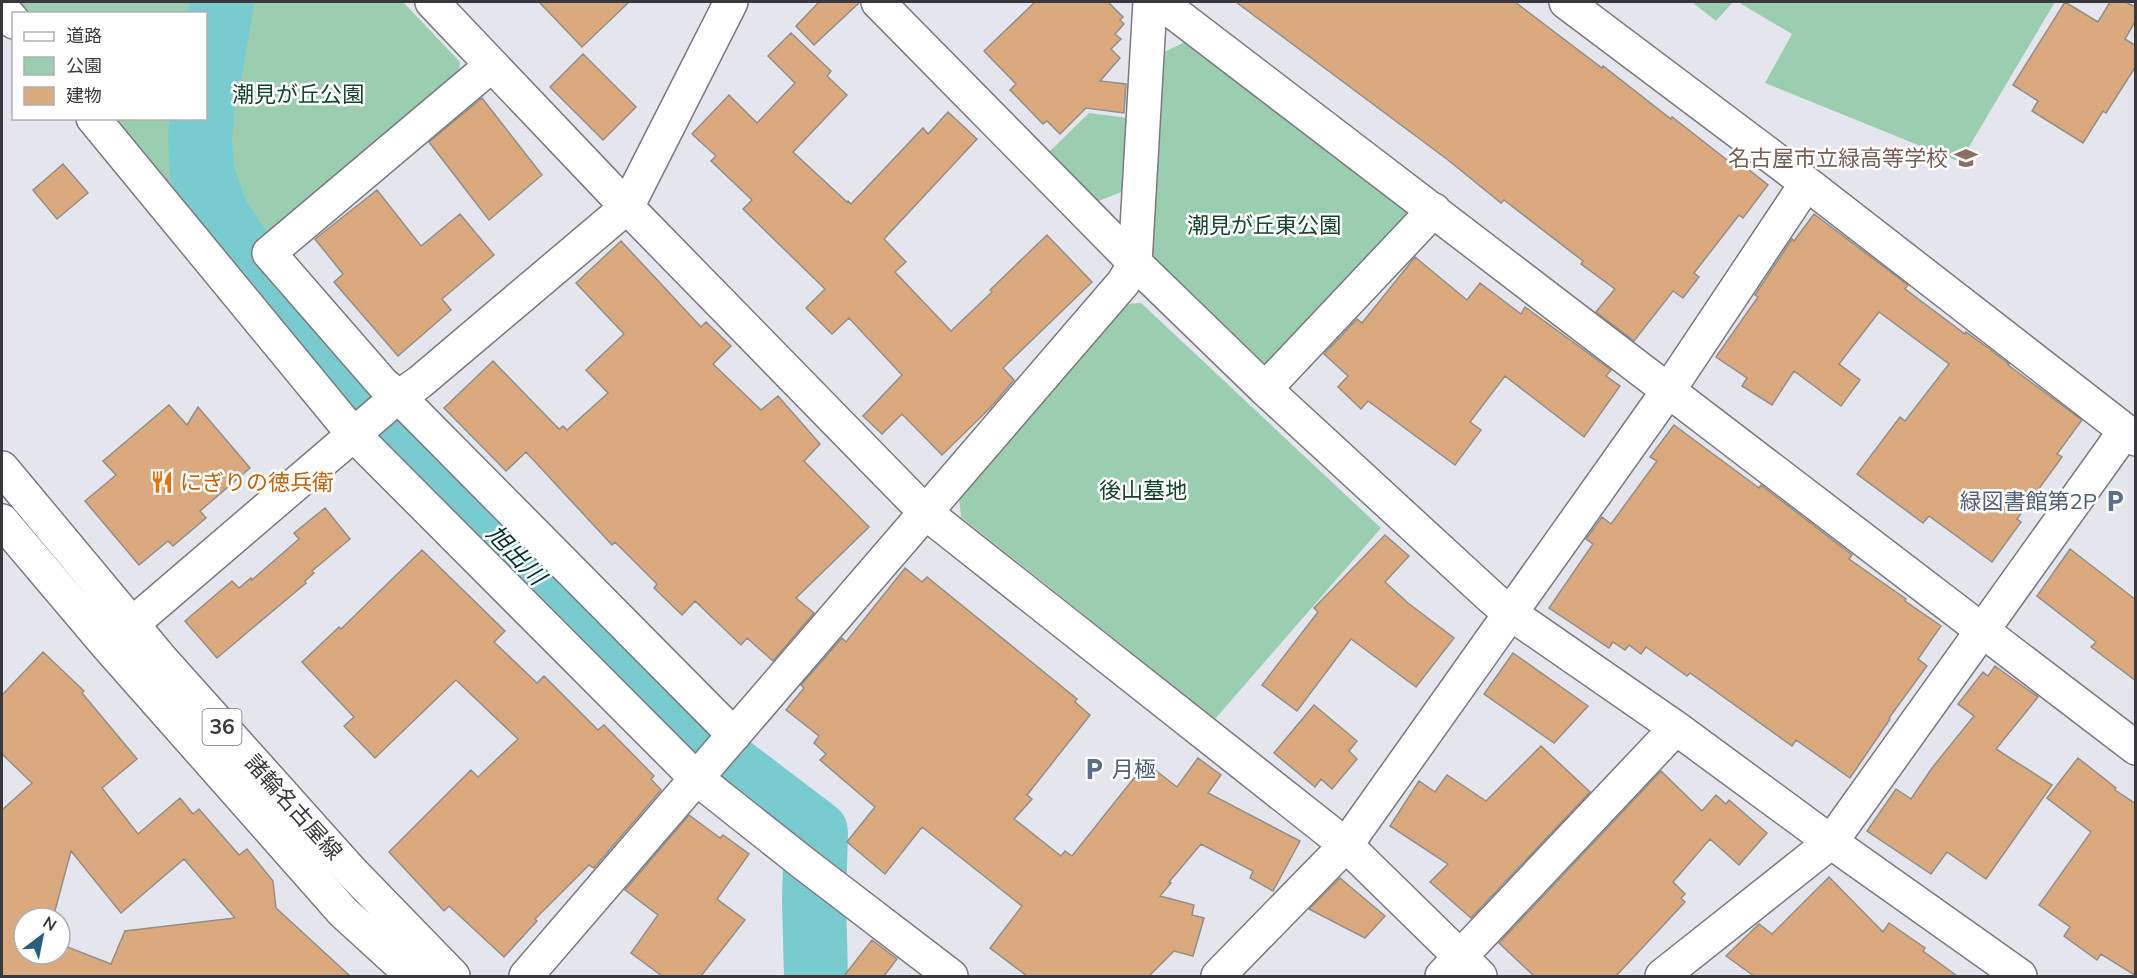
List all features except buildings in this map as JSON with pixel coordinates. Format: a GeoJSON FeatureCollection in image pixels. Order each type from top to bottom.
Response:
{"type":"FeatureCollection","features":[{"type":"Feature","properties":{"kind":"street"},"geometry":{"type":"LineString","coordinates":[[432,2],[627,207],[926,513],[1347,845],[1460,970],[1676,728]]}},
{"type":"Feature","properties":{"kind":"street"},"geometry":{"type":"LineString","coordinates":[[107,645],[377,415],[428,375],[627,207],[731,2]]}},
{"type":"Feature","properties":{"kind":"street"},"geometry":{"type":"LineString","coordinates":[[878,2],[1135,263],[1265,389],[1510,614],[1676,728],[1831,842],[2020,976]]}},
{"type":"Feature","properties":{"kind":"street"},"geometry":{"type":"LineString","coordinates":[[526,976],[1123,283],[1135,263],[1150,2]]}},
{"type":"Feature","properties":{"kind":"street"},"geometry":{"type":"LineString","coordinates":[[1160,2],[2136,748]]}},
{"type":"Feature","properties":{"kind":"street"},"geometry":{"type":"LineString","coordinates":[[1566,2],[2131,435],[1983,631],[1831,842],[1680,972]]}},
{"type":"Feature","properties":{"kind":"street"},"geometry":{"type":"LineString","coordinates":[[2,8],[12,20]]}},
{"type":"Feature","properties":{"kind":"street"},"geometry":{"type":"LineString","coordinates":[[377,415],[383,384],[269,253],[492,65]]}},
{"type":"Feature","properties":{"kind":"street"},"geometry":{"type":"LineString","coordinates":[[95,120],[377,415],[716,756],[802,862],[951,976]]}},
{"type":"Feature","properties":{"kind":"street"},"geometry":{"type":"LineString","coordinates":[[1218,976],[1347,845],[1668,390],[1806,184]]}},
{"type":"Feature","properties":{"kind":"street"},"geometry":{"type":"LineString","coordinates":[[1265,389],[1434,210]]}},
{"type":"Feature","properties":{"kind":"street"},"geometry":{"type":"LineString","coordinates":[[377,415],[716,756]]}},
{"type":"Feature","properties":{"kind":"street","name":"諸輪名古屋線"},"geometry":{"type":"LineString","coordinates":[[2,468],[170,669],[351,871],[453,976]]}},
{"type":"Feature","properties":{"kind":"street","name":"諸輪名古屋線"},"geometry":{"type":"LineString","coordinates":[[2,520],[107,645],[343,912],[413,976]]}},
{"type":"Feature","properties":{"kind":"green space","name":"潮見が丘公園"},"geometry":{"type":"Polygon","coordinates":[[[12,2],[403,2],[460,62],[458,81],[233,269],[110,120],[207,120],[207,12],[21,12],[12,2]]]}},
{"type":"Feature","properties":{"kind":"green space"},"geometry":{"type":"Polygon","coordinates":[[[1692,2],[1733,2],[1716,21],[1692,2]]]}},
{"type":"Feature","properties":{"kind":"green space"},"geometry":{"type":"Polygon","coordinates":[[[1738,2],[2055,2],[1960,162],[1765,83],[1792,34],[1738,2]]]}},
{"type":"Feature","properties":{"kind":"green space","name":"潮見が丘東公園"},"geometry":{"type":"Polygon","coordinates":[[[1189,40],[1407,207],[1409,225],[1282,361],[1263,363],[1157,265],[1151,248],[1162,53],[1189,40]]]}},
{"type":"Feature","properties":{"kind":"green space"},"geometry":{"type":"Polygon","coordinates":[[[1089,113],[1128,118],[1124,191],[1096,202],[1048,153],[1089,113]]]}},
{"type":"Feature","properties":{"kind":"green space","name":"後山墓地"},"geometry":{"type":"Polygon","coordinates":[[[1141,303],[1381,528],[1215,719],[961,517],[959,497],[1124,304],[1141,303]]]}},
{"type":"Feature","properties":{"kind":"waterway","name":"旭出川"},"geometry":{"type":"LineString","coordinates":[[207,89],[222,2]]}},
{"type":"Feature","properties":{"kind":"waterway","name":"旭出川"},"geometry":{"type":"LineString","coordinates":[[202,120],[200,138],[202,173],[218,217],[247,259],[360,395],[700,744],[816,832],[814,900],[816,976]]}},
{"type":"Feature","properties":{"kind":"place","name":"名古屋市立緑高等学校"},"geometry":{"type":"Point","coordinates":[1966,158]}},
{"type":"Feature","properties":{"kind":"place","name":"にぎりの徳兵衛"},"geometry":{"type":"Point","coordinates":[162,482]}},
{"type":"Feature","properties":{"kind":"place","name":"緑図書館第2P"},"geometry":{"type":"Point","coordinates":[2115,501]}},
{"type":"Feature","properties":{"kind":"place","name":"月極"},"geometry":{"type":"Point","coordinates":[1094,769]}}]}
